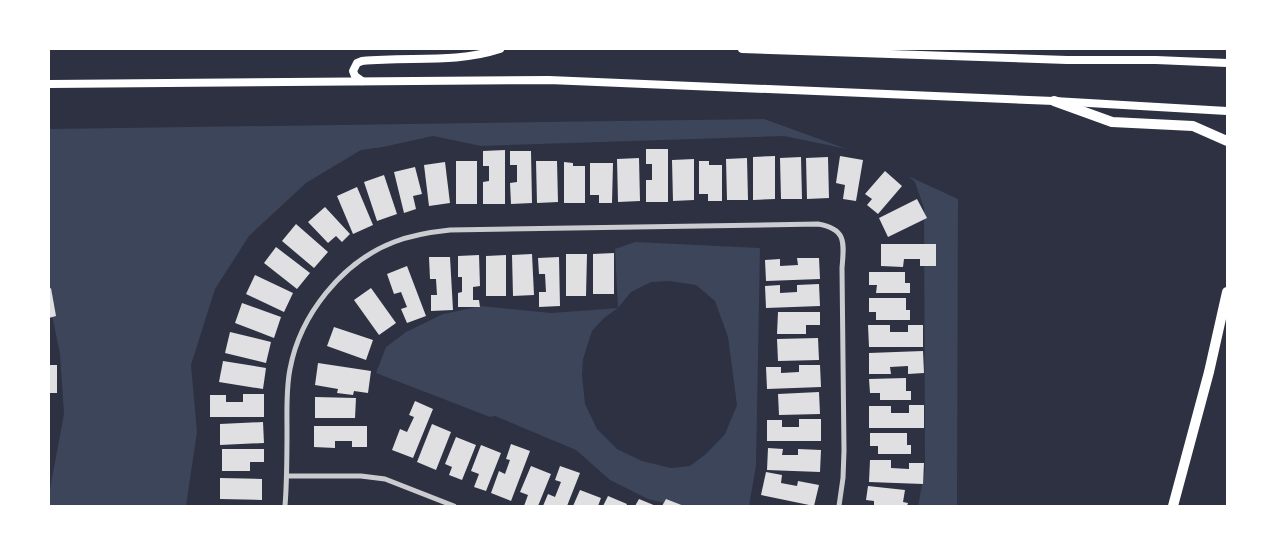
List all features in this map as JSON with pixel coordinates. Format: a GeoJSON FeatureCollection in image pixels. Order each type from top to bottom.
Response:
{"type":"FeatureCollection","features":[{"type":"Feature","properties":{"kind":"highway"},"geometry":{"type":"LineString","coordinates":[[1054,101],[1112,122],[1193,126],[1227,141]]}},
{"type":"Feature","properties":{"kind":"highway"},"geometry":{"type":"LineString","coordinates":[[1173,506],[1209,372],[1227,292]]}},
{"type":"Feature","properties":{"kind":"main road"},"geometry":{"type":"LineString","coordinates":[[362,82],[355,76],[353,71],[357,63],[453,59],[481,55],[500,49]]}},
{"type":"Feature","properties":{"kind":"main road"},"geometry":{"type":"LineString","coordinates":[[742,49],[1066,60],[1156,60],[1227,63]]}},
{"type":"Feature","properties":{"kind":"main road"},"geometry":{"type":"LineString","coordinates":[[49,84],[549,80],[1054,101],[1227,111]]}},
{"type":"Feature","properties":{"kind":"street"},"geometry":{"type":"LineString","coordinates":[[285,506],[287,401],[290,370],[297,344],[307,322],[321,299],[342,275],[366,256],[394,242],[425,233],[450,230],[818,224],[827,225],[838,232],[844,241],[842,268],[844,451],[839,506]]}},
{"type":"Feature","properties":{"kind":"street"},"geometry":{"type":"LineString","coordinates":[[287,476],[361,476],[385,479],[454,506]]}},
{"type":"Feature","properties":{"kind":"shaded area"},"geometry":{"type":"Polygon","coordinates":[[[764,119],[847,149],[784,136],[481,146],[433,136],[361,150],[306,183],[249,236],[215,289],[191,365],[197,432],[186,506],[49,506],[49,494],[64,414],[60,354],[49,301],[49,129],[764,119]]]}},
{"type":"Feature","properties":{"kind":"shaded area"},"geometry":{"type":"Polygon","coordinates":[[[908,176],[958,199],[957,506],[918,506],[925,470],[924,208],[915,182],[908,176]]]}},
{"type":"Feature","properties":{"kind":"shaded area"},"geometry":{"type":"Polygon","coordinates":[[[635,242],[760,248],[756,466],[749,506],[677,506],[648,499],[610,480],[576,450],[495,416],[490,417],[376,373],[386,347],[406,332],[443,314],[481,306],[551,313],[618,308],[615,249],[635,242]],[[670,281],[651,282],[631,292],[618,308],[604,318],[592,331],[583,359],[582,375],[585,404],[597,429],[617,449],[642,461],[671,468],[690,466],[706,454],[725,434],[737,405],[728,337],[715,301],[696,285],[670,281]]]}},
{"type":"Feature","properties":{"kind":"building"},"geometry":{"type":"Polygon","coordinates":[[[646,149],[668,149],[668,202],[646,202],[646,180],[652,180],[652,164],[646,164],[646,149]]]}},
{"type":"Feature","properties":{"kind":"building"},"geometry":{"type":"Polygon","coordinates":[[[505,150],[505,204],[483,204],[483,182],[489,181],[489,166],[483,166],[483,151],[505,150]]]}},
{"type":"Feature","properties":{"kind":"building"},"geometry":{"type":"Polygon","coordinates":[[[510,151],[531,151],[532,203],[511,204],[510,183],[517,182],[517,165],[510,165],[510,151]]]}},
{"type":"Feature","properties":{"kind":"building"},"geometry":{"type":"Polygon","coordinates":[[[775,156],[775,199],[753,200],[753,157],[775,156]]]}},
{"type":"Feature","properties":{"kind":"building"},"geometry":{"type":"Polygon","coordinates":[[[840,156],[863,160],[856,201],[843,199],[845,185],[836,183],[840,156]]]}},
{"type":"Feature","properties":{"kind":"building"},"geometry":{"type":"Polygon","coordinates":[[[801,157],[802,199],[781,199],[780,158],[801,157]]]}},
{"type":"Feature","properties":{"kind":"building"},"geometry":{"type":"Polygon","coordinates":[[[828,157],[829,198],[807,199],[806,158],[828,157]]]}},
{"type":"Feature","properties":{"kind":"building"},"geometry":{"type":"Polygon","coordinates":[[[639,158],[640,201],[618,202],[617,159],[639,158]]]}},
{"type":"Feature","properties":{"kind":"building"},"geometry":{"type":"Polygon","coordinates":[[[747,158],[748,200],[727,200],[726,159],[747,158]]]}},
{"type":"Feature","properties":{"kind":"building"},"geometry":{"type":"Polygon","coordinates":[[[694,159],[694,200],[673,201],[672,160],[694,159]]]}},
{"type":"Feature","properties":{"kind":"building"},"geometry":{"type":"Polygon","coordinates":[[[456,161],[477,161],[477,204],[456,204],[456,161]]]}},
{"type":"Feature","properties":{"kind":"building"},"geometry":{"type":"Polygon","coordinates":[[[536,161],[557,161],[558,202],[537,203],[536,161]]]}},
{"type":"Feature","properties":{"kind":"building"},"geometry":{"type":"Polygon","coordinates":[[[699,161],[709,161],[709,165],[722,165],[722,201],[708,201],[708,194],[699,194],[699,161]]]}},
{"type":"Feature","properties":{"kind":"building"},"geometry":{"type":"Polygon","coordinates":[[[445,162],[450,203],[429,206],[424,165],[445,162]]]}},
{"type":"Feature","properties":{"kind":"building"},"geometry":{"type":"Polygon","coordinates":[[[564,162],[573,163],[573,166],[585,166],[585,203],[564,203],[564,162]]]}},
{"type":"Feature","properties":{"kind":"building"},"geometry":{"type":"Polygon","coordinates":[[[590,163],[613,163],[612,203],[599,203],[599,195],[590,195],[590,163]]]}},
{"type":"Feature","properties":{"kind":"building"},"geometry":{"type":"Polygon","coordinates":[[[415,167],[422,194],[413,196],[416,209],[404,213],[394,172],[415,167]]]}},
{"type":"Feature","properties":{"kind":"building"},"geometry":{"type":"Polygon","coordinates":[[[885,171],[902,186],[878,214],[867,205],[872,199],[865,194],[885,171]]]}},
{"type":"Feature","properties":{"kind":"building"},"geometry":{"type":"Polygon","coordinates":[[[384,175],[397,214],[377,221],[364,182],[384,175]]]}},
{"type":"Feature","properties":{"kind":"building"},"geometry":{"type":"Polygon","coordinates":[[[357,187],[373,225],[353,234],[337,196],[357,187]]]}},
{"type":"Feature","properties":{"kind":"building"},"geometry":{"type":"Polygon","coordinates":[[[917,199],[927,218],[888,237],[879,218],[917,199]]]}},
{"type":"Feature","properties":{"kind":"building"},"geometry":{"type":"Polygon","coordinates":[[[325,207],[350,234],[342,242],[336,236],[328,243],[308,222],[325,207]]]}},
{"type":"Feature","properties":{"kind":"building"},"geometry":{"type":"Polygon","coordinates":[[[296,224],[328,252],[314,268],[282,241],[296,224]]]}},
{"type":"Feature","properties":{"kind":"building"},"geometry":{"type":"Polygon","coordinates":[[[881,244],[936,244],[936,266],[920,266],[920,259],[904,259],[903,267],[881,266],[881,244]]]}},
{"type":"Feature","properties":{"kind":"building"},"geometry":{"type":"Polygon","coordinates":[[[276,247],[310,273],[297,289],[264,263],[276,247]]]}},
{"type":"Feature","properties":{"kind":"building"},"geometry":{"type":"Polygon","coordinates":[[[614,253],[614,294],[593,294],[593,254],[614,253]]]}},
{"type":"Feature","properties":{"kind":"building"},"geometry":{"type":"Polygon","coordinates":[[[532,254],[534,295],[513,296],[512,255],[532,254]]]}},
{"type":"Feature","properties":{"kind":"building"},"geometry":{"type":"Polygon","coordinates":[[[566,254],[587,254],[586,296],[566,296],[566,254]]]}},
{"type":"Feature","properties":{"kind":"building"},"geometry":{"type":"Polygon","coordinates":[[[479,255],[480,286],[473,287],[473,300],[479,300],[480,307],[458,307],[458,293],[462,292],[462,277],[458,277],[458,256],[479,255]]]}},
{"type":"Feature","properties":{"kind":"building"},"geometry":{"type":"Polygon","coordinates":[[[506,255],[506,296],[486,296],[486,256],[506,255]]]}},
{"type":"Feature","properties":{"kind":"building"},"geometry":{"type":"Polygon","coordinates":[[[429,257],[450,257],[453,310],[431,311],[431,295],[437,295],[436,279],[430,279],[429,257]]]}},
{"type":"Feature","properties":{"kind":"building"},"geometry":{"type":"Polygon","coordinates":[[[559,257],[560,306],[539,307],[539,292],[546,292],[545,274],[539,274],[538,258],[559,257]]]}},
{"type":"Feature","properties":{"kind":"building"},"geometry":{"type":"Polygon","coordinates":[[[797,258],[819,258],[820,279],[766,281],[765,260],[780,259],[780,266],[798,265],[797,258]]]}},
{"type":"Feature","properties":{"kind":"building"},"geometry":{"type":"Polygon","coordinates":[[[407,266],[426,316],[407,323],[401,309],[407,307],[401,292],[394,294],[387,274],[407,266]]]}},
{"type":"Feature","properties":{"kind":"building"},"geometry":{"type":"Polygon","coordinates":[[[869,272],[905,272],[905,283],[910,283],[910,293],[876,293],[877,285],[869,285],[869,272]]]}},
{"type":"Feature","properties":{"kind":"building"},"geometry":{"type":"Polygon","coordinates":[[[255,275],[293,293],[284,312],[246,294],[255,275]]]}},
{"type":"Feature","properties":{"kind":"building"},"geometry":{"type":"Polygon","coordinates":[[[819,284],[820,306],[766,308],[765,286],[780,285],[780,293],[797,292],[797,285],[819,284]]]}},
{"type":"Feature","properties":{"kind":"building"},"geometry":{"type":"Polygon","coordinates":[[[51,288],[56,316],[49,318],[49,289],[51,288]]]}},
{"type":"Feature","properties":{"kind":"building"},"geometry":{"type":"Polygon","coordinates":[[[371,288],[396,323],[379,335],[354,300],[371,288]]]}},
{"type":"Feature","properties":{"kind":"building"},"geometry":{"type":"Polygon","coordinates":[[[869,298],[906,298],[906,310],[910,310],[910,320],[876,320],[876,312],[869,312],[869,298]]]}},
{"type":"Feature","properties":{"kind":"building"},"geometry":{"type":"Polygon","coordinates":[[[242,303],[281,317],[274,338],[235,323],[242,303]]]}},
{"type":"Feature","properties":{"kind":"building"},"geometry":{"type":"Polygon","coordinates":[[[778,312],[820,312],[820,325],[806,325],[806,334],[777,334],[778,312]]]}},
{"type":"Feature","properties":{"kind":"building"},"geometry":{"type":"Polygon","coordinates":[[[868,325],[890,325],[890,332],[908,332],[908,325],[923,325],[923,347],[869,347],[868,325]]]}},
{"type":"Feature","properties":{"kind":"building"},"geometry":{"type":"Polygon","coordinates":[[[334,327],[373,340],[366,360],[327,346],[334,327]]]}},
{"type":"Feature","properties":{"kind":"building"},"geometry":{"type":"Polygon","coordinates":[[[230,332],[271,342],[266,363],[225,353],[230,332]]]}},
{"type":"Feature","properties":{"kind":"building"},"geometry":{"type":"Polygon","coordinates":[[[818,338],[819,360],[778,361],[777,339],[818,338]]]}},
{"type":"Feature","properties":{"kind":"building"},"geometry":{"type":"Polygon","coordinates":[[[923,351],[924,373],[908,374],[908,366],[890,367],[891,374],[869,374],[869,353],[923,351]]]}},
{"type":"Feature","properties":{"kind":"building"},"geometry":{"type":"Polygon","coordinates":[[[223,361],[266,368],[263,389],[219,382],[223,361]]]}},
{"type":"Feature","properties":{"kind":"building"},"geometry":{"type":"Polygon","coordinates":[[[318,363],[371,371],[368,393],[354,391],[353,395],[337,393],[338,389],[315,385],[318,363]]]}},
{"type":"Feature","properties":{"kind":"building"},"geometry":{"type":"Polygon","coordinates":[[[49,365],[57,365],[57,393],[49,393],[49,365]]]}},
{"type":"Feature","properties":{"kind":"building"},"geometry":{"type":"Polygon","coordinates":[[[799,365],[820,365],[821,387],[767,389],[766,367],[781,367],[781,373],[799,372],[799,365]]]}},
{"type":"Feature","properties":{"kind":"building"},"geometry":{"type":"Polygon","coordinates":[[[906,378],[906,391],[911,391],[911,400],[880,400],[880,393],[870,393],[869,379],[906,378]]]}},
{"type":"Feature","properties":{"kind":"building"},"geometry":{"type":"Polygon","coordinates":[[[819,392],[820,414],[779,415],[778,394],[819,392]]]}},
{"type":"Feature","properties":{"kind":"building"},"geometry":{"type":"Polygon","coordinates":[[[243,394],[264,394],[264,417],[210,417],[210,395],[226,395],[226,402],[243,402],[243,394]]]}},
{"type":"Feature","properties":{"kind":"building"},"geometry":{"type":"Polygon","coordinates":[[[315,397],[356,398],[355,418],[315,418],[315,397]]]}},
{"type":"Feature","properties":{"kind":"building"},"geometry":{"type":"Polygon","coordinates":[[[415,401],[433,409],[413,458],[392,450],[400,429],[407,432],[414,417],[409,415],[415,401]]]}},
{"type":"Feature","properties":{"kind":"building"},"geometry":{"type":"Polygon","coordinates":[[[909,405],[924,405],[924,428],[869,428],[869,406],[891,406],[891,413],[909,413],[909,405]]]}},
{"type":"Feature","properties":{"kind":"building"},"geometry":{"type":"Polygon","coordinates":[[[799,419],[821,419],[821,441],[767,441],[767,420],[782,420],[782,427],[799,427],[799,419]]]}},
{"type":"Feature","properties":{"kind":"building"},"geometry":{"type":"Polygon","coordinates":[[[263,422],[264,443],[220,445],[220,424],[263,422]]]}},
{"type":"Feature","properties":{"kind":"building"},"geometry":{"type":"Polygon","coordinates":[[[432,424],[451,432],[436,470],[417,462],[432,424]]]}},
{"type":"Feature","properties":{"kind":"building"},"geometry":{"type":"Polygon","coordinates":[[[314,426],[367,426],[367,447],[352,447],[352,441],[335,441],[335,448],[314,447],[314,426]]]}},
{"type":"Feature","properties":{"kind":"building"},"geometry":{"type":"Polygon","coordinates":[[[870,433],[907,433],[907,445],[911,445],[911,454],[878,454],[878,446],[870,446],[870,433]]]}},
{"type":"Feature","properties":{"kind":"building"},"geometry":{"type":"Polygon","coordinates":[[[456,437],[476,445],[462,480],[449,475],[452,467],[445,464],[456,437]]]}},
{"type":"Feature","properties":{"kind":"building"},"geometry":{"type":"Polygon","coordinates":[[[511,444],[530,451],[511,501],[491,493],[499,471],[505,474],[510,460],[506,459],[511,444]]]}},
{"type":"Feature","properties":{"kind":"building"},"geometry":{"type":"Polygon","coordinates":[[[481,445],[501,453],[486,491],[474,487],[479,474],[471,471],[481,445]]]}},
{"type":"Feature","properties":{"kind":"building"},"geometry":{"type":"Polygon","coordinates":[[[768,448],[783,449],[782,455],[798,455],[798,449],[821,450],[820,472],[767,470],[768,448]]]}},
{"type":"Feature","properties":{"kind":"building"},"geometry":{"type":"Polygon","coordinates":[[[222,449],[264,449],[264,462],[250,462],[250,471],[222,471],[222,449]]]}},
{"type":"Feature","properties":{"kind":"building"},"geometry":{"type":"Polygon","coordinates":[[[870,460],[891,460],[891,468],[909,469],[909,463],[924,463],[923,484],[869,482],[870,460]]]}},
{"type":"Feature","properties":{"kind":"building"},"geometry":{"type":"Polygon","coordinates":[[[531,466],[551,474],[538,506],[524,506],[528,495],[520,492],[531,466]]]}},
{"type":"Feature","properties":{"kind":"building"},"geometry":{"type":"Polygon","coordinates":[[[560,466],[580,473],[567,506],[543,506],[548,494],[555,497],[561,482],[555,480],[560,466]]]}},
{"type":"Feature","properties":{"kind":"building"},"geometry":{"type":"Polygon","coordinates":[[[766,472],[782,475],[781,483],[797,486],[798,481],[819,485],[814,506],[761,495],[766,472]]]}},
{"type":"Feature","properties":{"kind":"building"},"geometry":{"type":"Polygon","coordinates":[[[220,478],[262,479],[262,500],[220,499],[220,478]]]}},
{"type":"Feature","properties":{"kind":"building"},"geometry":{"type":"Polygon","coordinates":[[[868,486],[905,490],[903,502],[908,503],[907,506],[874,506],[874,501],[866,500],[868,486]]]}},
{"type":"Feature","properties":{"kind":"building"},"geometry":{"type":"Polygon","coordinates":[[[580,490],[601,498],[598,506],[573,506],[580,490]]]}},
{"type":"Feature","properties":{"kind":"building"},"geometry":{"type":"Polygon","coordinates":[[[608,496],[627,504],[626,506],[603,506],[608,496]]]}},
{"type":"Feature","properties":{"kind":"building"},"geometry":{"type":"Polygon","coordinates":[[[639,499],[656,506],[635,506],[639,499]]]}},
{"type":"Feature","properties":{"kind":"building"},"geometry":{"type":"Polygon","coordinates":[[[666,499],[684,506],[662,506],[666,499]]]}}]}
